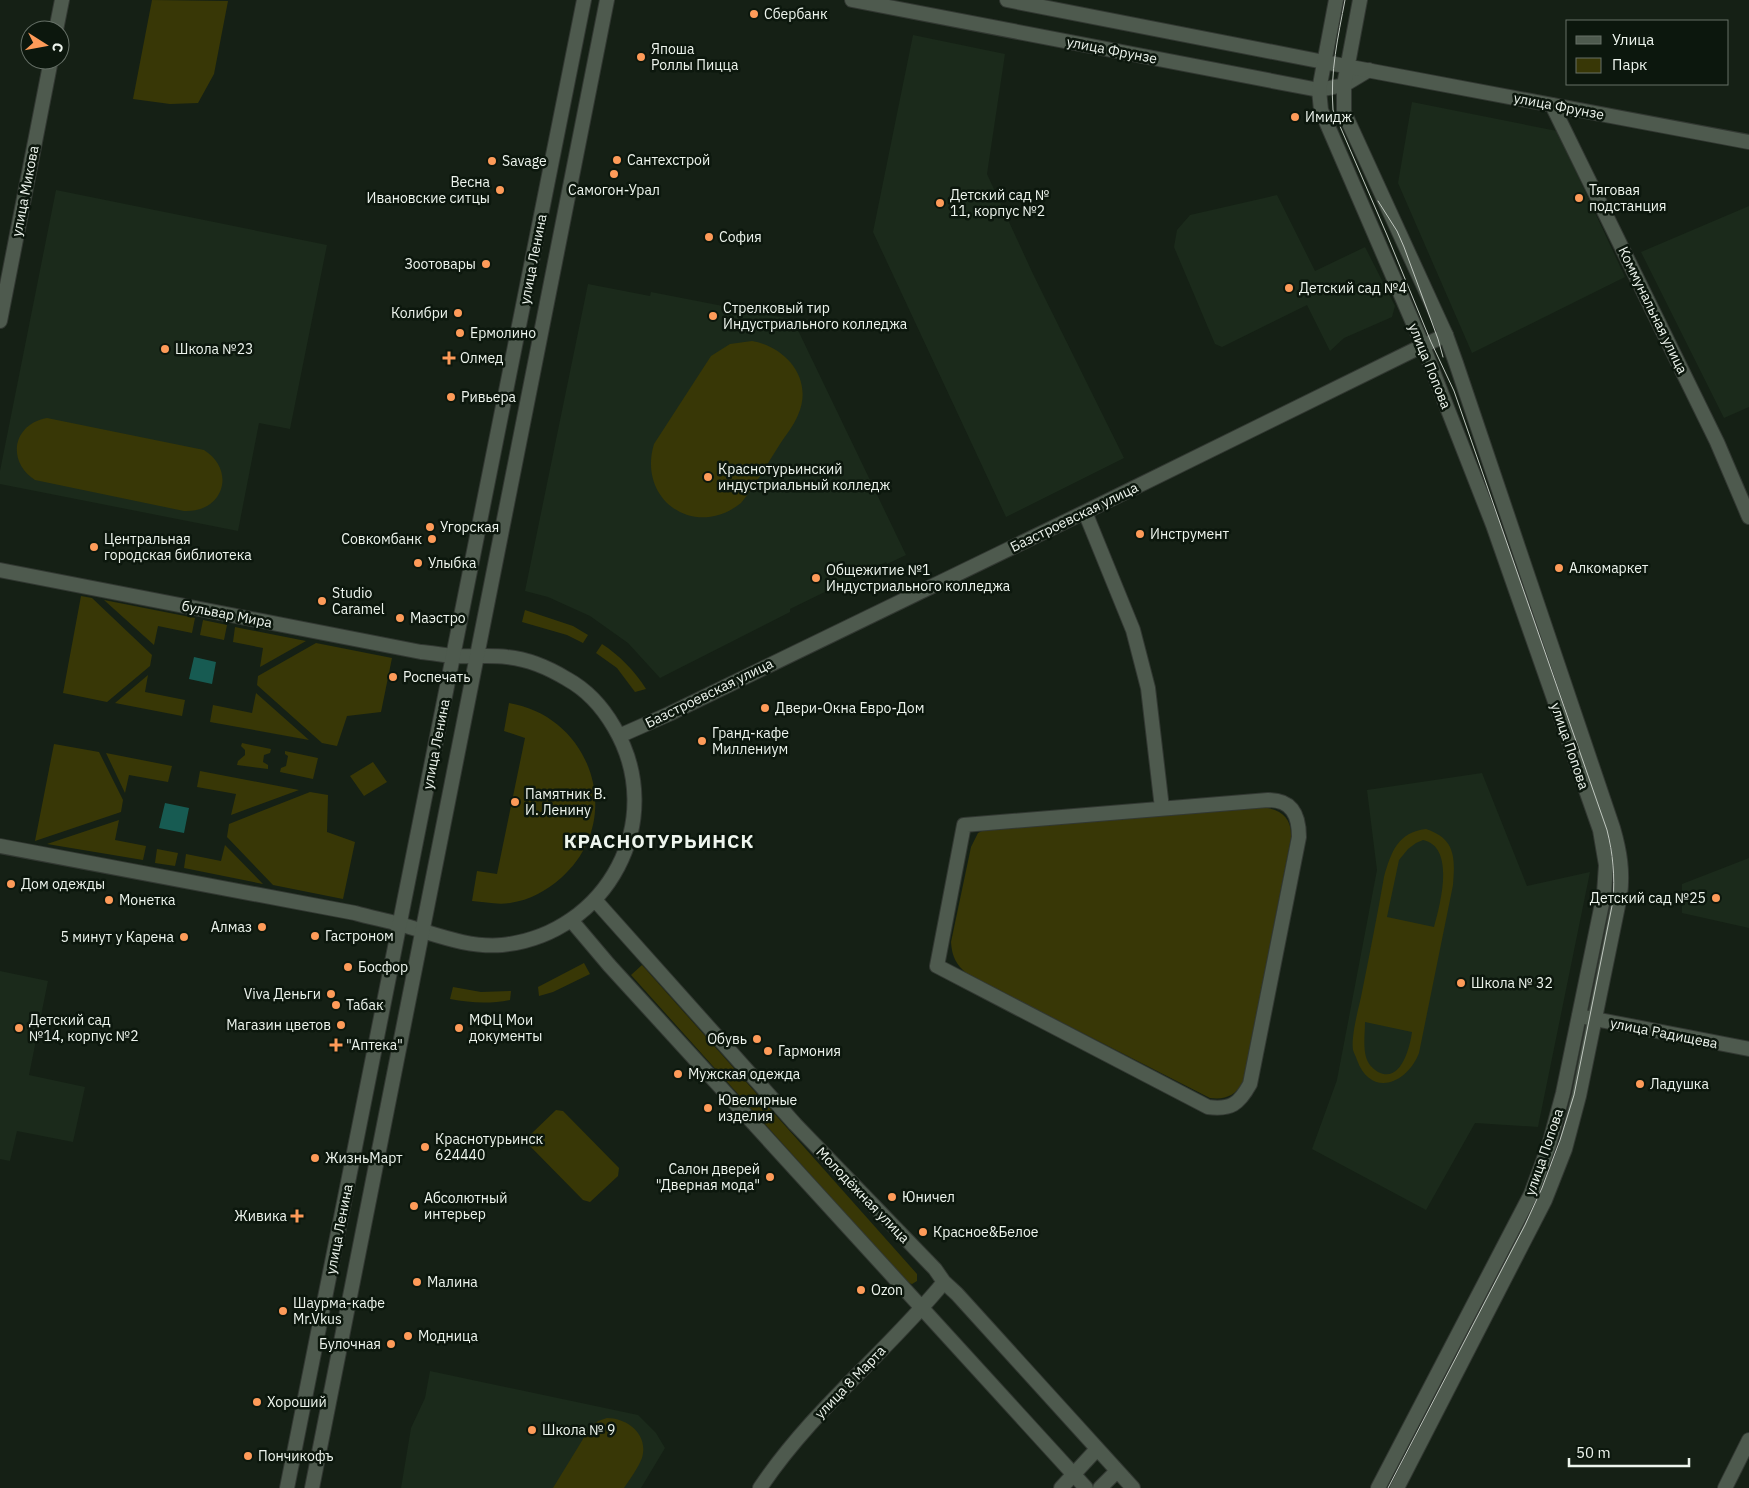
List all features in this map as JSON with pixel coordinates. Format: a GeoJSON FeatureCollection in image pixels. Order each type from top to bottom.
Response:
{"type":"FeatureCollection","features":[{"type":"Feature","properties":{"kind":"street"},"geometry":{"type":"LineString","coordinates":[[58,20],[62,0]]}},
{"type":"Feature","properties":{"kind":"street","name":"улица Ленина"},"geometry":{"type":"LineString","coordinates":[[287,1488],[584,0]]}},
{"type":"Feature","properties":{"kind":"street","name":"улица Ленина"},"geometry":{"type":"LineString","coordinates":[[312,1488],[607,0]]}},
{"type":"Feature","properties":{"kind":"street","name":"улица Фрунзе"},"geometry":{"type":"LineString","coordinates":[[852,0],[1319,90],[1344,85],[1369,70]]}},
{"type":"Feature","properties":{"kind":"street","name":"улица Фрунзе"},"geometry":{"type":"LineString","coordinates":[[1006,0],[1749,142]]}},
{"type":"Feature","properties":{"kind":"street","name":"улица Попова"},"geometry":{"type":"LineString","coordinates":[[1336,0],[1319,90],[1321,110],[1423,346],[1493,525],[1597,821],[1604,848],[1606,879],[1564,1093],[1549,1145],[1530,1194],[1378,1488]]}},
{"type":"Feature","properties":{"kind":"street","name":"улица Попова"},"geometry":{"type":"LineString","coordinates":[[1360,0],[1344,85],[1344,112],[1446,335],[1617,844],[1622,878],[1620,896],[1577,1105],[1565,1148],[1545,1200],[1397,1488]]}},
{"type":"Feature","properties":{"kind":"street","name":"улица Микова"},"geometry":{"type":"LineString","coordinates":[[0,321],[49,70]]}},
{"type":"Feature","properties":{"kind":"street","name":"Коммунальная улица"},"geometry":{"type":"LineString","coordinates":[[1552,105],[1718,442],[1749,517]]}},
{"type":"Feature","properties":{"kind":"street","name":"Базстроевская улица"},"geometry":{"type":"LineString","coordinates":[[619,736],[677,710],[1446,335]]}},
{"type":"Feature","properties":{"kind":"street"},"geometry":{"type":"LineString","coordinates":[[1085,512],[1133,630],[1148,688],[1162,808]]}},
{"type":"Feature","properties":{"kind":"street","name":"бульвар Мира"},"geometry":{"type":"LineString","coordinates":[[0,570],[420,652],[454,656],[508,657],[536,663],[570,680],[591,698],[610,720],[626,753],[633,781],[634,809],[632,828],[620,864],[595,900],[571,920],[537,937],[500,945],[481,945],[453,941],[400,924]]}},
{"type":"Feature","properties":{"kind":"street"},"geometry":{"type":"LineString","coordinates":[[462,612],[485,617]]}},
{"type":"Feature","properties":{"kind":"street"},"geometry":{"type":"LineString","coordinates":[[1279,800],[1294,812],[1299,823],[1299,837],[1250,1084],[1238,1102],[1230,1107],[1208,1107],[937,966],[964,825],[1162,808],[1279,800]]}},
{"type":"Feature","properties":{"kind":"street"},"geometry":{"type":"LineString","coordinates":[[0,846],[355,913],[400,924]]}},
{"type":"Feature","properties":{"kind":"street","name":"Молодёжная улица"},"geometry":{"type":"LineString","coordinates":[[595,900],[795,1124],[935,1269],[944,1282],[957,1294],[1132,1488]]}},
{"type":"Feature","properties":{"kind":"street"},"geometry":{"type":"LineString","coordinates":[[571,920],[608,965],[1086,1488]]}},
{"type":"Feature","properties":{"kind":"street"},"geometry":{"type":"LineString","coordinates":[[393,961],[416,966]]}},
{"type":"Feature","properties":{"kind":"street","name":"улица Радищева"},"geometry":{"type":"LineString","coordinates":[[1579,1016],[1749,1049]]}},
{"type":"Feature","properties":{"kind":"street","name":"улица 8 Марта"},"geometry":{"type":"LineString","coordinates":[[760,1488],[775,1465],[819,1413],[923,1308],[944,1282]]}},
{"type":"Feature","properties":{"kind":"street"},"geometry":{"type":"LineString","coordinates":[[1725,1488],[1749,1440]]}},
{"type":"Feature","properties":{"kind":"street"},"geometry":{"type":"LineString","coordinates":[[1061,1488],[1097,1449]]}},
{"type":"Feature","properties":{"kind":"street"},"geometry":{"type":"LineString","coordinates":[[1100,1488],[1117,1471]]}},
{"type":"Feature","properties":{"kind":"shaded area"},"geometry":{"type":"Polygon","coordinates":[[[913,35],[1005,54],[987,174],[1033,274],[1124,458],[1006,517],[873,232],[913,35]]]}},
{"type":"Feature","properties":{"kind":"shaded area"},"geometry":{"type":"Polygon","coordinates":[[[1412,102],[1557,131],[1625,277],[1472,353],[1398,183],[1412,102]]]}},
{"type":"Feature","properties":{"kind":"shaded area","name":"Школа №23"},"geometry":{"type":"Polygon","coordinates":[[[56,190],[327,245],[290,429],[259,423],[238,531],[0,484],[0,471],[56,190]]]}},
{"type":"Feature","properties":{"kind":"shaded area","name":"Детский сад №4"},"geometry":{"type":"Polygon","coordinates":[[[1277,195],[1315,271],[1365,247],[1395,306],[1392,317],[1344,338],[1330,351],[1307,305],[1222,347],[1215,344],[1174,247],[1177,230],[1190,215],[1277,195]]]}},
{"type":"Feature","properties":{"kind":"shaded area"},"geometry":{"type":"Polygon","coordinates":[[[1749,206],[1749,407],[1724,418],[1641,252],[1749,206]]]}},
{"type":"Feature","properties":{"kind":"shaded area","name":"Краснотурьинский индустриальный колледж"},"geometry":{"type":"Polygon","coordinates":[[[588,284],[650,296],[651,292],[790,319],[790,322],[795,324],[906,555],[887,564],[886,562],[790,609],[790,612],[660,678],[628,643],[590,616],[548,597],[525,591],[588,284]]]}},
{"type":"Feature","properties":{"kind":"shaded area","name":"Школа № 32"},"geometry":{"type":"Polygon","coordinates":[[[1482,773],[1527,886],[1590,872],[1538,1127],[1475,1123],[1426,1210],[1312,1149],[1337,1080],[1377,870],[1367,790],[1482,773]]]}},
{"type":"Feature","properties":{"kind":"shaded area","name":"Детский сад №25"},"geometry":{"type":"Polygon","coordinates":[[[1749,858],[1749,928],[1682,913],[1682,884],[1749,858]]]}},
{"type":"Feature","properties":{"kind":"shaded area","name":"Детский сад №14, корпус №2"},"geometry":{"type":"Polygon","coordinates":[[[0,971],[48,981],[29,1075],[85,1087],[73,1142],[17,1131],[10,1161],[0,1159],[0,971]]]}},
{"type":"Feature","properties":{"kind":"shaded area","name":"Школа № 9"},"geometry":{"type":"Polygon","coordinates":[[[430,1371],[638,1415],[656,1433],[665,1448],[641,1488],[401,1488],[411,1428],[425,1398],[430,1371]]]}},
{"type":"Feature","properties":{"kind":"green space"},"geometry":{"type":"Polygon","coordinates":[[[152,0],[228,1],[214,74],[198,103],[170,104],[133,99],[152,0]]]}},
{"type":"Feature","properties":{"kind":"green space"},"geometry":{"type":"Polygon","coordinates":[[[752,341],[776,350],[794,367],[802,389],[802,402],[798,415],[757,482],[741,503],[723,513],[706,517],[689,515],[674,508],[662,497],[654,482],[651,464],[654,444],[711,356],[730,344],[752,341]]]}},
{"type":"Feature","properties":{"kind":"green space"},"geometry":{"type":"Polygon","coordinates":[[[47,418],[204,450],[214,459],[220,469],[221,489],[216,498],[208,505],[197,510],[184,511],[35,480],[20,463],[17,454],[17,444],[27,428],[47,418]]]}},
{"type":"Feature","properties":{"kind":"green space"},"geometry":{"type":"Polygon","coordinates":[[[81,596],[92,598],[152,655],[150,666],[107,702],[63,693],[81,596]]]}},
{"type":"Feature","properties":{"kind":"green space"},"geometry":{"type":"Polygon","coordinates":[[[104,600],[195,618],[192,633],[158,626],[154,645],[104,600]]]}},
{"type":"Feature","properties":{"kind":"green space"},"geometry":{"type":"Polygon","coordinates":[[[525,610],[573,626],[588,635],[583,643],[567,635],[522,622],[525,610]]]}},
{"type":"Feature","properties":{"kind":"green space"},"geometry":{"type":"Polygon","coordinates":[[[203,620],[227,625],[224,640],[200,635],[203,620]]]}},
{"type":"Feature","properties":{"kind":"green space"},"geometry":{"type":"Polygon","coordinates":[[[235,627],[306,641],[260,667],[263,648],[233,642],[235,627]]]}},
{"type":"Feature","properties":{"kind":"green space"},"geometry":{"type":"Polygon","coordinates":[[[316,643],[392,658],[381,712],[347,716],[337,746],[322,743],[257,685],[258,676],[316,643]]]}},
{"type":"Feature","properties":{"kind":"green space"},"geometry":{"type":"Polygon","coordinates":[[[602,644],[626,664],[646,689],[635,692],[617,668],[596,653],[602,644]]]}},
{"type":"Feature","properties":{"kind":"green space"},"geometry":{"type":"Polygon","coordinates":[[[148,675],[145,692],[185,700],[182,716],[115,703],[148,675]]]}},
{"type":"Feature","properties":{"kind":"green space"},"geometry":{"type":"Polygon","coordinates":[[[256,693],[309,740],[210,722],[213,705],[252,713],[256,693]]]}},
{"type":"Feature","properties":{"kind":"green space"},"geometry":{"type":"Polygon","coordinates":[[[509,703],[538,712],[562,728],[580,749],[591,774],[595,801],[592,829],[581,855],[561,878],[544,891],[524,900],[510,903],[496,904],[472,901],[477,871],[497,874],[525,738],[504,731],[509,703]]]}},
{"type":"Feature","properties":{"kind":"green space"},"geometry":{"type":"Polygon","coordinates":[[[242,743],[271,749],[270,753],[264,755],[263,762],[268,765],[268,769],[237,765],[238,761],[245,755],[245,750],[241,746],[242,743]]]}},
{"type":"Feature","properties":{"kind":"green space"},"geometry":{"type":"Polygon","coordinates":[[[54,744],[99,752],[123,800],[121,812],[35,841],[54,744]]]}},
{"type":"Feature","properties":{"kind":"green space"},"geometry":{"type":"Polygon","coordinates":[[[285,751],[318,758],[313,779],[280,772],[281,768],[286,766],[288,756],[285,754],[285,751]]]}},
{"type":"Feature","properties":{"kind":"green space"},"geometry":{"type":"Polygon","coordinates":[[[106,753],[172,766],[168,782],[129,775],[125,793],[106,753]]]}},
{"type":"Feature","properties":{"kind":"green space"},"geometry":{"type":"Polygon","coordinates":[[[373,762],[387,782],[364,796],[350,776],[373,762]]]}},
{"type":"Feature","properties":{"kind":"green space"},"geometry":{"type":"Polygon","coordinates":[[[200,771],[299,790],[231,815],[236,794],[197,787],[200,771]]]}},
{"type":"Feature","properties":{"kind":"green space"},"geometry":{"type":"Polygon","coordinates":[[[310,792],[328,795],[327,832],[355,842],[343,899],[273,885],[227,837],[229,824],[310,792]]]}},
{"type":"Feature","properties":{"kind":"green space"},"geometry":{"type":"Polygon","coordinates":[[[1263,807],[1276,810],[1288,820],[1291,838],[1243,1082],[1237,1091],[1225,1098],[1210,1098],[967,974],[955,960],[951,942],[971,847],[978,833],[984,830],[1263,807]]]}},
{"type":"Feature","properties":{"kind":"green space"},"geometry":{"type":"Polygon","coordinates":[[[119,820],[115,840],[146,846],[143,860],[47,844],[119,820]]]}},
{"type":"Feature","properties":{"kind":"green space"},"geometry":{"type":"Polygon","coordinates":[[[1426,829],[1436,833],[1448,844],[1452,851],[1454,866],[1453,885],[1419,1053],[1406,1073],[1398,1079],[1380,1083],[1371,1079],[1363,1072],[1357,1060],[1353,1050],[1354,1031],[1384,877],[1397,845],[1402,839],[1416,831],[1426,829]],[[1423,840],[1408,849],[1399,860],[1387,917],[1434,927],[1442,892],[1443,865],[1439,853],[1433,845],[1423,840]],[[1365,1022],[1365,1048],[1368,1062],[1378,1072],[1393,1073],[1403,1062],[1412,1032],[1365,1022]]]}},
{"type":"Feature","properties":{"kind":"green space"},"geometry":{"type":"Polygon","coordinates":[[[225,845],[263,884],[184,868],[186,854],[221,861],[225,845]]]}},
{"type":"Feature","properties":{"kind":"green space"},"geometry":{"type":"Polygon","coordinates":[[[157,849],[178,853],[175,866],[155,863],[157,849]]]}},
{"type":"Feature","properties":{"kind":"green space"},"geometry":{"type":"Polygon","coordinates":[[[584,963],[590,974],[553,992],[539,996],[538,987],[584,963]]]}},
{"type":"Feature","properties":{"kind":"green space"},"geometry":{"type":"Polygon","coordinates":[[[642,965],[917,1274],[917,1281],[912,1284],[907,1282],[631,975],[642,965]]]}},
{"type":"Feature","properties":{"kind":"green space"},"geometry":{"type":"Polygon","coordinates":[[[453,987],[481,992],[511,991],[510,1000],[480,1002],[450,999],[453,987]]]}},
{"type":"Feature","properties":{"kind":"green space"},"geometry":{"type":"Polygon","coordinates":[[[556,1110],[563,1111],[619,1168],[618,1176],[590,1202],[583,1200],[527,1143],[529,1136],[556,1110]]]}},
{"type":"Feature","properties":{"kind":"green space"},"geometry":{"type":"Polygon","coordinates":[[[607,1418],[629,1424],[635,1429],[642,1442],[642,1458],[624,1488],[553,1488],[591,1426],[607,1418]]]}},
{"type":"Feature","properties":{"kind":"water"},"geometry":{"type":"Polygon","coordinates":[[[194,657],[216,662],[212,684],[189,679],[194,657]]]}},
{"type":"Feature","properties":{"kind":"water"},"geometry":{"type":"Polygon","coordinates":[[[165,803],[189,808],[184,833],[159,828],[165,803]]]}},
{"type":"Feature","properties":{"kind":"tram line"},"geometry":{"type":"LineString","coordinates":[[1345,0],[1334,68],[1333,110],[1431,342],[1454,391],[1607,830],[1614,874],[1613,901],[1574,1095],[1560,1140],[1542,1188],[1525,1225],[1388,1488]]}},
{"type":"Feature","properties":{"kind":"tram line"},"geometry":{"type":"LineString","coordinates":[[1378,201],[1397,231],[1404,247],[1443,357]]}},
{"type":"Feature","properties":{"kind":"place","name":"Сбербанк"},"geometry":{"type":"Point","coordinates":[754,14]}},
{"type":"Feature","properties":{"kind":"place","name":"Япоша Роллы Пицца"},"geometry":{"type":"Point","coordinates":[641,57]}},
{"type":"Feature","properties":{"kind":"place","name":"Имидж"},"geometry":{"type":"Point","coordinates":[1295,117]}},
{"type":"Feature","properties":{"kind":"place","name":"Сантехстрой"},"geometry":{"type":"Point","coordinates":[617,160]}},
{"type":"Feature","properties":{"kind":"place","name":"Savage"},"geometry":{"type":"Point","coordinates":[492,161]}},
{"type":"Feature","properties":{"kind":"place","name":"Самогон-Урал"},"geometry":{"type":"Point","coordinates":[614,174]}},
{"type":"Feature","properties":{"kind":"place","name":"Весна Ивановские ситцы"},"geometry":{"type":"Point","coordinates":[500,190]}},
{"type":"Feature","properties":{"kind":"place","name":"Тяговая подстанция"},"geometry":{"type":"Point","coordinates":[1579,198]}},
{"type":"Feature","properties":{"kind":"place","name":"Детский сад № 11, корпус №2"},"geometry":{"type":"Point","coordinates":[940,203]}},
{"type":"Feature","properties":{"kind":"place","name":"София"},"geometry":{"type":"Point","coordinates":[709,237]}},
{"type":"Feature","properties":{"kind":"place","name":"Зоотовары"},"geometry":{"type":"Point","coordinates":[486,264]}},
{"type":"Feature","properties":{"kind":"place","name":"Детский сад №4"},"geometry":{"type":"Point","coordinates":[1289,288]}},
{"type":"Feature","properties":{"kind":"place","name":"Колибри"},"geometry":{"type":"Point","coordinates":[458,313]}},
{"type":"Feature","properties":{"kind":"place","name":"Стрелковый тир Индустриального колледжа"},"geometry":{"type":"Point","coordinates":[713,316]}},
{"type":"Feature","properties":{"kind":"place","name":"Ермолино"},"geometry":{"type":"Point","coordinates":[460,333]}},
{"type":"Feature","properties":{"kind":"place","name":"Школа №23"},"geometry":{"type":"Point","coordinates":[165,349]}},
{"type":"Feature","properties":{"kind":"place","name":"Олмед"},"geometry":{"type":"Point","coordinates":[449,358]}},
{"type":"Feature","properties":{"kind":"place","name":"Ривьера"},"geometry":{"type":"Point","coordinates":[451,397]}},
{"type":"Feature","properties":{"kind":"place","name":"Краснотурьинский индустриальный колледж"},"geometry":{"type":"Point","coordinates":[708,477]}},
{"type":"Feature","properties":{"kind":"place","name":"Угорская"},"geometry":{"type":"Point","coordinates":[430,527]}},
{"type":"Feature","properties":{"kind":"place","name":"Инструмент"},"geometry":{"type":"Point","coordinates":[1140,534]}},
{"type":"Feature","properties":{"kind":"place","name":"Совкомбанк"},"geometry":{"type":"Point","coordinates":[432,539]}},
{"type":"Feature","properties":{"kind":"place","name":"Центральная городская библиотека"},"geometry":{"type":"Point","coordinates":[94,547]}},
{"type":"Feature","properties":{"kind":"place","name":"Улыбка"},"geometry":{"type":"Point","coordinates":[418,563]}},
{"type":"Feature","properties":{"kind":"place","name":"Алкомаркет"},"geometry":{"type":"Point","coordinates":[1559,568]}},
{"type":"Feature","properties":{"kind":"place","name":"Общежитие №1 Индустриального колледжа"},"geometry":{"type":"Point","coordinates":[816,578]}},
{"type":"Feature","properties":{"kind":"place","name":"Studio Caramel"},"geometry":{"type":"Point","coordinates":[322,601]}},
{"type":"Feature","properties":{"kind":"place","name":"Маэстро"},"geometry":{"type":"Point","coordinates":[400,618]}},
{"type":"Feature","properties":{"kind":"place","name":"Роспечать"},"geometry":{"type":"Point","coordinates":[393,677]}},
{"type":"Feature","properties":{"kind":"place","name":"Двери-Окна Евро-Дом"},"geometry":{"type":"Point","coordinates":[765,708]}},
{"type":"Feature","properties":{"kind":"place","name":"Гранд-кафе Миллениум"},"geometry":{"type":"Point","coordinates":[702,741]}},
{"type":"Feature","properties":{"kind":"place","name":"Памятник В. И. Ленину"},"geometry":{"type":"Point","coordinates":[515,802]}},
{"type":"Feature","properties":{"kind":"place","name":"Дом одежды"},"geometry":{"type":"Point","coordinates":[11,884]}},
{"type":"Feature","properties":{"kind":"place","name":"Детский сад №25"},"geometry":{"type":"Point","coordinates":[1716,898]}},
{"type":"Feature","properties":{"kind":"place","name":"Монетка"},"geometry":{"type":"Point","coordinates":[109,900]}},
{"type":"Feature","properties":{"kind":"place","name":"Алмаз"},"geometry":{"type":"Point","coordinates":[262,927]}},
{"type":"Feature","properties":{"kind":"place","name":"Гастроном"},"geometry":{"type":"Point","coordinates":[315,936]}},
{"type":"Feature","properties":{"kind":"place","name":"5 минут у Карена"},"geometry":{"type":"Point","coordinates":[184,937]}},
{"type":"Feature","properties":{"kind":"place","name":"Босфор"},"geometry":{"type":"Point","coordinates":[348,967]}},
{"type":"Feature","properties":{"kind":"place","name":"Школа № 32"},"geometry":{"type":"Point","coordinates":[1461,983]}},
{"type":"Feature","properties":{"kind":"place","name":"Viva Деньги"},"geometry":{"type":"Point","coordinates":[331,994]}},
{"type":"Feature","properties":{"kind":"place","name":"Табак"},"geometry":{"type":"Point","coordinates":[336,1005]}},
{"type":"Feature","properties":{"kind":"place","name":"Магазин цветов"},"geometry":{"type":"Point","coordinates":[341,1025]}},
{"type":"Feature","properties":{"kind":"place","name":"Детский сад №14, корпус №2"},"geometry":{"type":"Point","coordinates":[19,1028]}},
{"type":"Feature","properties":{"kind":"place","name":"МФЦ Мои документы"},"geometry":{"type":"Point","coordinates":[459,1028]}},
{"type":"Feature","properties":{"kind":"place","name":"Обувь"},"geometry":{"type":"Point","coordinates":[757,1039]}},
{"type":"Feature","properties":{"kind":"place","name":"\"Аптека\""},"geometry":{"type":"Point","coordinates":[336,1045]}},
{"type":"Feature","properties":{"kind":"place","name":"Гармония"},"geometry":{"type":"Point","coordinates":[768,1051]}},
{"type":"Feature","properties":{"kind":"place","name":"Мужская одежда"},"geometry":{"type":"Point","coordinates":[678,1074]}},
{"type":"Feature","properties":{"kind":"place","name":"Ладушка"},"geometry":{"type":"Point","coordinates":[1640,1084]}},
{"type":"Feature","properties":{"kind":"place","name":"Ювелирные изделия"},"geometry":{"type":"Point","coordinates":[708,1108]}},
{"type":"Feature","properties":{"kind":"place","name":"Краснотурьинск 624440"},"geometry":{"type":"Point","coordinates":[425,1147]}},
{"type":"Feature","properties":{"kind":"place","name":"ЖизньМарт"},"geometry":{"type":"Point","coordinates":[315,1158]}},
{"type":"Feature","properties":{"kind":"place","name":"Салон дверей \"Дверная мода\""},"geometry":{"type":"Point","coordinates":[770,1177]}},
{"type":"Feature","properties":{"kind":"place","name":"Юничел"},"geometry":{"type":"Point","coordinates":[892,1197]}},
{"type":"Feature","properties":{"kind":"place","name":"Абсолютный интерьер"},"geometry":{"type":"Point","coordinates":[414,1206]}},
{"type":"Feature","properties":{"kind":"place","name":"Живика"},"geometry":{"type":"Point","coordinates":[297,1216]}},
{"type":"Feature","properties":{"kind":"place","name":"Красное&Белое"},"geometry":{"type":"Point","coordinates":[923,1232]}},
{"type":"Feature","properties":{"kind":"place","name":"Малина"},"geometry":{"type":"Point","coordinates":[417,1282]}},
{"type":"Feature","properties":{"kind":"place","name":"Ozon"},"geometry":{"type":"Point","coordinates":[861,1290]}},
{"type":"Feature","properties":{"kind":"place","name":"Шаурма-кафе Mr.Vkus"},"geometry":{"type":"Point","coordinates":[283,1311]}},
{"type":"Feature","properties":{"kind":"place","name":"Модница"},"geometry":{"type":"Point","coordinates":[408,1336]}},
{"type":"Feature","properties":{"kind":"place","name":"Булочная"},"geometry":{"type":"Point","coordinates":[391,1344]}},
{"type":"Feature","properties":{"kind":"place","name":"Хороший"},"geometry":{"type":"Point","coordinates":[257,1402]}},
{"type":"Feature","properties":{"kind":"place","name":"Школа № 9"},"geometry":{"type":"Point","coordinates":[532,1430]}},
{"type":"Feature","properties":{"kind":"place","name":"Пончикофъ"},"geometry":{"type":"Point","coordinates":[248,1456]}},
{"type":"Feature","properties":{"kind":"district","name":"КРАСНОТУРЬИНСК"},"geometry":{"type":"Point","coordinates":[659,841]}}]}
